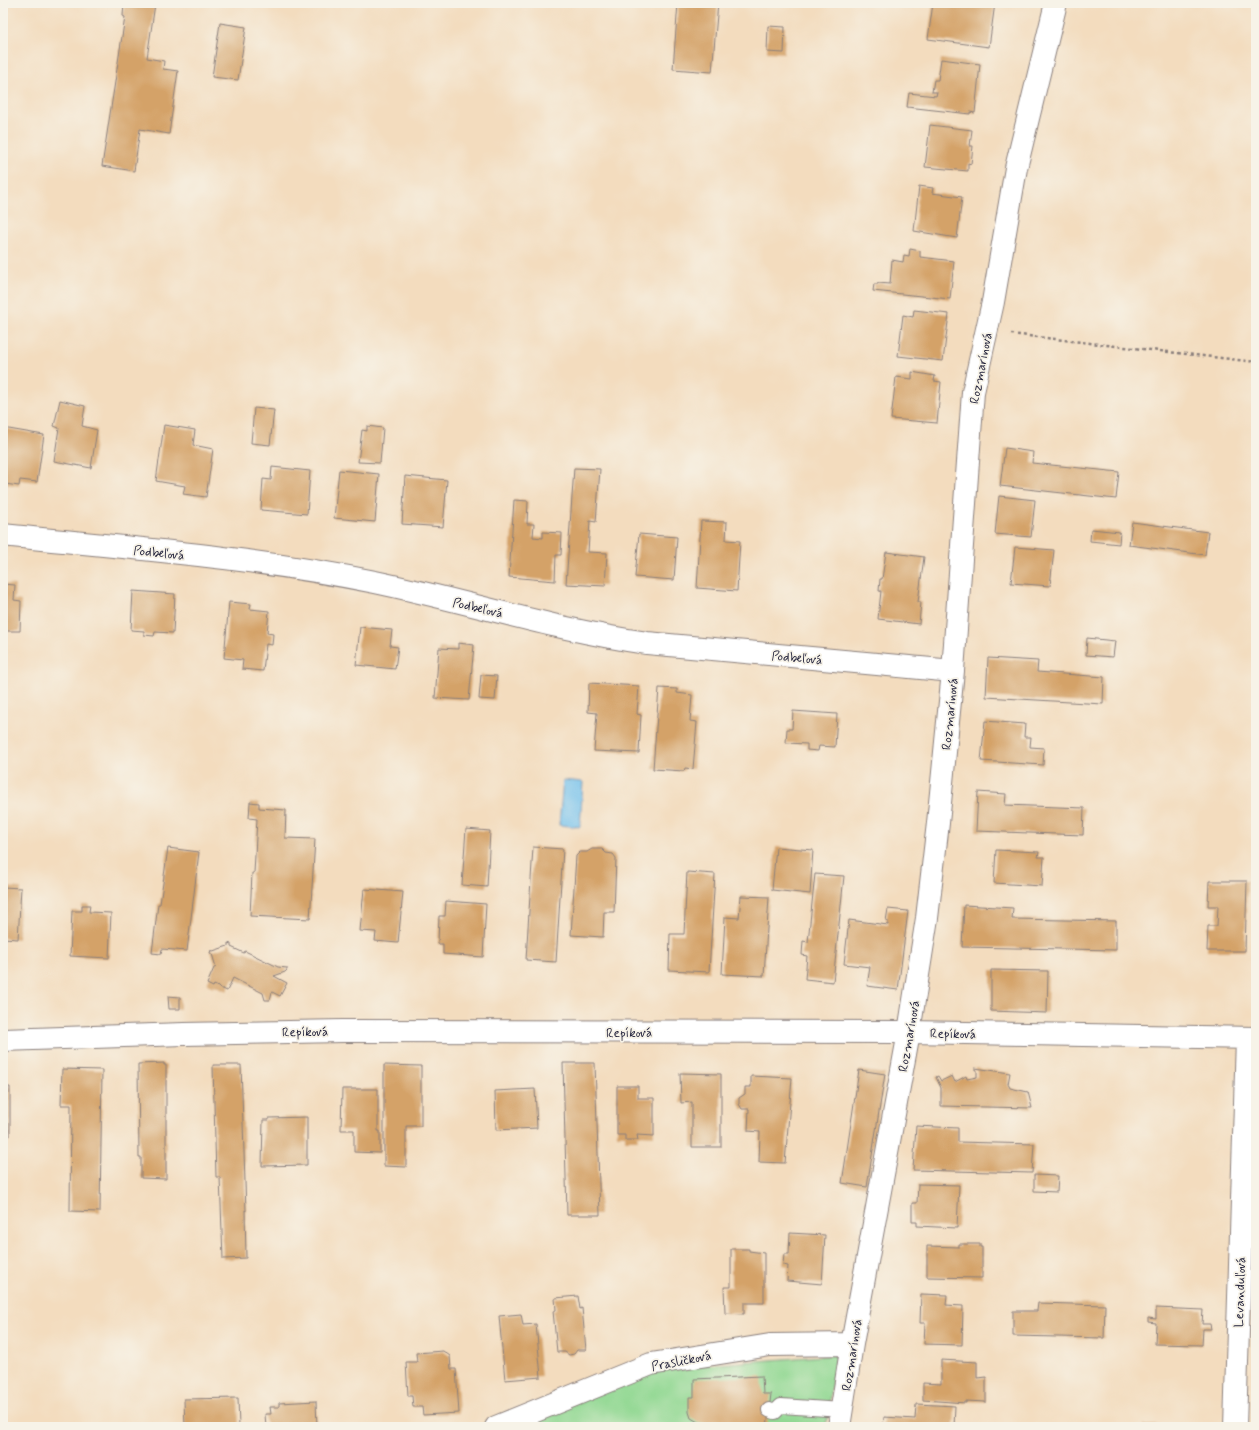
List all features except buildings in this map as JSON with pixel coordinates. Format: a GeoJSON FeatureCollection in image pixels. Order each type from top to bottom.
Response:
{"type":"FeatureCollection","features":[{"type":"Feature","properties":{"kind":"street","name":"Rozmarínová"},"geometry":{"type":"LineString","coordinates":[[841,1418],[852,1344],[909,1032],[927,918],[953,671],[973,392],[993,302],[1016,168],[1056,3]]}},
{"type":"Feature","properties":{"kind":"street","name":"Podbeľová"},"geometry":{"type":"LineString","coordinates":[[3,535],[262,563],[374,582],[605,637],[647,643],[953,671]]}},
{"type":"Feature","properties":{"kind":"street","name":"Repíková"},"geometry":{"type":"LineString","coordinates":[[3,1040],[184,1034],[343,1031],[909,1032],[1252,1038]]}},
{"type":"Feature","properties":{"kind":"street","name":"Levanduľová"},"geometry":{"type":"LineString","coordinates":[[1235,1427],[1252,1038]]}},
{"type":"Feature","properties":{"kind":"street","name":"Prasličková"},"geometry":{"type":"LineString","coordinates":[[496,1427],[651,1364],[770,1344],[852,1344]]}},
{"type":"Feature","properties":{"kind":"lane"},"geometry":{"type":"LineString","coordinates":[[769,1410],[775,1412],[781,1406],[841,1418]]}},
{"type":"Feature","properties":{"kind":"path"},"geometry":{"type":"LineString","coordinates":[[987,332],[1256,362]]}},
{"type":"Feature","properties":{"kind":"green space"},"geometry":{"type":"Polygon","coordinates":[[[835,1355],[826,1427],[516,1427],[656,1369],[835,1355]]]}},
{"type":"Feature","properties":{"kind":"water"},"geometry":{"type":"Polygon","coordinates":[[[563,780],[583,782],[580,827],[559,825],[563,780]]]}}]}
